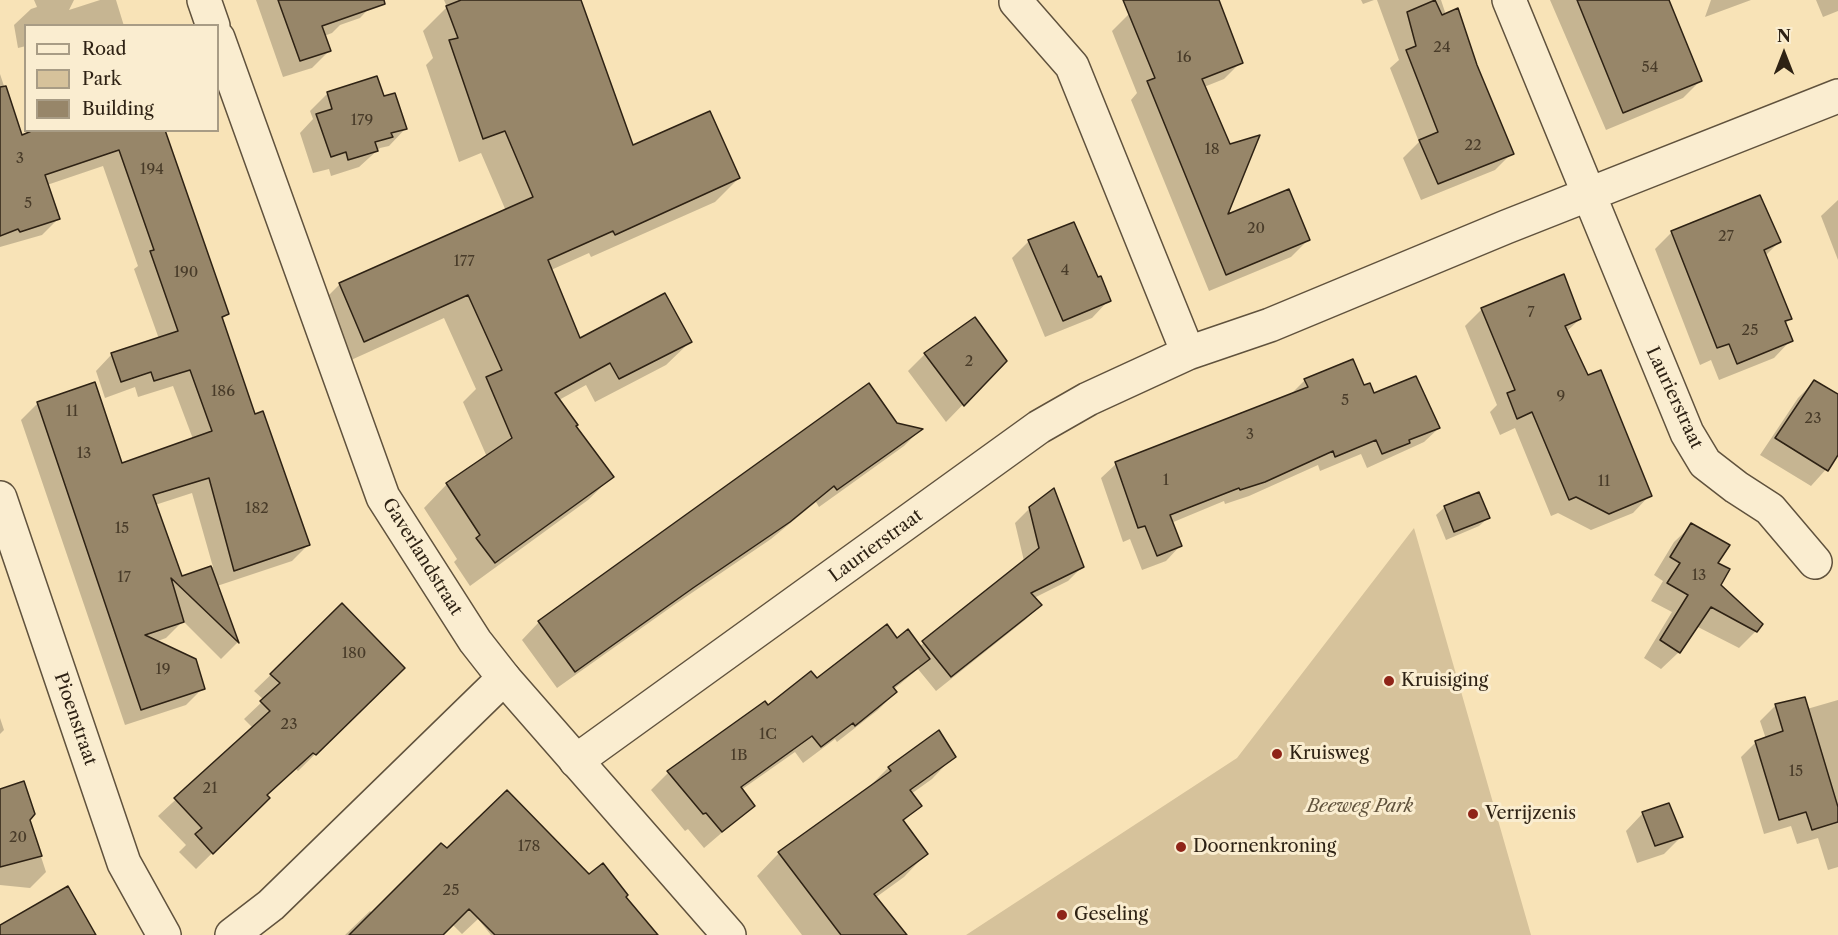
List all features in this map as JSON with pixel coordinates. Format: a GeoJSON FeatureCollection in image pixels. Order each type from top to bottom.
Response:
{"type":"FeatureCollection","features":[{"type":"Feature","properties":{"kind":"street"},"geometry":{"type":"LineString","coordinates":[[204,0],[212,24]]}},
{"type":"Feature","properties":{"kind":"street","name":"Laurierstraat"},"geometry":{"type":"LineString","coordinates":[[1509,0],[1687,433],[1705,463],[1736,488],[1770,509],[1815,562]]}},
{"type":"Feature","properties":{"kind":"street"},"geometry":{"type":"LineString","coordinates":[[1016,2],[1072,66],[1188,353]]}},
{"type":"Feature","properties":{"kind":"street","name":"Gaverlandstraat"},"geometry":{"type":"LineString","coordinates":[[219,41],[383,497],[475,641],[504,678],[729,935]]}},
{"type":"Feature","properties":{"kind":"street","name":"Laurierstraat"},"geometry":{"type":"LineString","coordinates":[[576,761],[1039,427],[1088,399],[1188,353],[1270,325],[1589,194],[1838,96]]}},
{"type":"Feature","properties":{"kind":"street","name":"Pioenstraat"},"geometry":{"type":"LineString","coordinates":[[0,498],[124,863],[164,935]]}},
{"type":"Feature","properties":{"kind":"street"},"geometry":{"type":"LineString","coordinates":[[232,935],[271,905],[504,678]]}},
{"type":"Feature","properties":{"kind":"green space","name":"Beeweg Park"},"geometry":{"type":"Polygon","coordinates":[[[1414,528],[1531,935],[966,935],[1237,758],[1414,528]]]}},
{"type":"Feature","properties":{"kind":"building"},"geometry":{"type":"Polygon","coordinates":[[[278,0],[384,0],[385,4],[322,26],[331,51],[300,61],[278,0]]]}},
{"type":"Feature","properties":{"kind":"building"},"geometry":{"type":"Polygon","coordinates":[[[461,0],[581,0],[633,145],[710,111],[740,178],[615,235],[613,231],[548,260],[580,338],[665,293],[692,342],[619,379],[610,363],[555,393],[614,477],[495,563],[476,538],[480,535],[446,483],[512,438],[486,377],[502,370],[468,295],[364,342],[339,283],[533,197],[505,131],[483,139],[449,40],[458,38],[446,6],[461,0]]]}},
{"type":"Feature","properties":{"kind":"building"},"geometry":{"type":"Polygon","coordinates":[[[1123,0],[1219,0],[1243,63],[1202,79],[1230,144],[1260,135],[1228,214],[1289,189],[1310,240],[1226,275],[1147,81],[1155,78],[1123,0]]]}},
{"type":"Feature","properties":{"kind":"building"},"geometry":{"type":"Polygon","coordinates":[[[1435,0],[1442,15],[1458,8],[1477,65],[1514,154],[1438,184],[1419,140],[1438,132],[1406,50],[1416,46],[1407,12],[1435,0]]]}},
{"type":"Feature","properties":{"kind":"building"},"geometry":{"type":"Polygon","coordinates":[[[1577,0],[1669,0],[1702,81],[1623,113],[1577,0]]]}},
{"type":"Feature","properties":{"kind":"building"},"geometry":{"type":"Polygon","coordinates":[[[377,76],[384,96],[395,93],[407,129],[391,133],[393,137],[375,142],[378,151],[348,160],[346,152],[331,157],[316,114],[332,109],[327,92],[377,76]]]}},
{"type":"Feature","properties":{"kind":"building"},"geometry":{"type":"Polygon","coordinates":[[[6,86],[22,135],[29,132],[166,132],[229,314],[222,317],[255,414],[263,411],[310,545],[234,571],[209,478],[153,495],[182,576],[211,566],[239,643],[171,578],[184,622],[145,635],[196,659],[205,689],[141,710],[37,402],[95,382],[122,463],[212,431],[190,370],[154,381],[151,372],[121,382],[111,353],[178,331],[150,251],[154,250],[119,150],[45,175],[60,219],[20,232],[18,229],[0,236],[0,87],[6,86]]]}},
{"type":"Feature","properties":{"kind":"building"},"geometry":{"type":"Polygon","coordinates":[[[1760,195],[1781,242],[1764,250],[1792,319],[1785,321],[1793,341],[1737,364],[1729,344],[1717,348],[1671,231],[1760,195]]]}},
{"type":"Feature","properties":{"kind":"building"},"geometry":{"type":"Polygon","coordinates":[[[1074,222],[1111,301],[1063,321],[1028,240],[1074,222]]]}},
{"type":"Feature","properties":{"kind":"building"},"geometry":{"type":"Polygon","coordinates":[[[1564,274],[1581,319],[1565,326],[1588,375],[1601,370],[1652,496],[1609,514],[1576,497],[1569,500],[1532,412],[1517,419],[1507,393],[1515,390],[1481,308],[1564,274]]]}},
{"type":"Feature","properties":{"kind":"building"},"geometry":{"type":"Polygon","coordinates":[[[975,317],[1007,361],[964,406],[924,353],[975,317]]]}},
{"type":"Feature","properties":{"kind":"building"},"geometry":{"type":"Polygon","coordinates":[[[1353,359],[1364,385],[1370,383],[1374,393],[1416,376],[1440,428],[1382,454],[1376,440],[1335,457],[1333,451],[1265,482],[1240,490],[1239,488],[1170,515],[1182,546],[1157,556],[1145,526],[1138,528],[1115,462],[1308,387],[1304,379],[1353,359]]]}},
{"type":"Feature","properties":{"kind":"building"},"geometry":{"type":"Polygon","coordinates":[[[1814,380],[1838,394],[1838,455],[1828,471],[1775,438],[1814,380]]]}},
{"type":"Feature","properties":{"kind":"building"},"geometry":{"type":"Polygon","coordinates":[[[869,383],[897,423],[923,429],[837,490],[834,486],[790,522],[575,672],[538,621],[869,383]]]}},
{"type":"Feature","properties":{"kind":"building"},"geometry":{"type":"Polygon","coordinates":[[[1054,488],[1084,567],[1031,593],[1042,605],[951,677],[922,641],[1039,548],[1029,507],[1054,488]]]}},
{"type":"Feature","properties":{"kind":"building"},"geometry":{"type":"Polygon","coordinates":[[[1479,492],[1490,518],[1454,532],[1444,506],[1479,492]]]}},
{"type":"Feature","properties":{"kind":"building"},"geometry":{"type":"Polygon","coordinates":[[[1691,523],[1730,545],[1718,563],[1730,569],[1721,585],[1763,624],[1757,632],[1711,607],[1680,653],[1660,640],[1688,595],[1667,583],[1680,563],[1670,557],[1691,523]]]}},
{"type":"Feature","properties":{"kind":"building"},"geometry":{"type":"Polygon","coordinates":[[[342,603],[405,668],[316,755],[313,753],[267,795],[270,798],[213,854],[195,834],[202,828],[174,798],[270,711],[260,701],[280,683],[270,674],[342,603]]]}},
{"type":"Feature","properties":{"kind":"building"},"geometry":{"type":"Polygon","coordinates":[[[887,624],[897,638],[908,629],[930,659],[893,687],[897,692],[855,726],[853,723],[821,747],[812,736],[741,787],[755,806],[722,832],[706,813],[703,814],[667,771],[765,701],[768,705],[811,671],[817,678],[887,624]]]}},
{"type":"Feature","properties":{"kind":"building"},"geometry":{"type":"Polygon","coordinates":[[[1805,697],[1838,807],[1838,822],[1812,830],[1806,812],[1779,820],[1755,741],[1783,731],[1775,704],[1805,697]]]}},
{"type":"Feature","properties":{"kind":"building"},"geometry":{"type":"Polygon","coordinates":[[[939,730],[956,757],[910,790],[922,806],[903,820],[928,854],[874,894],[907,935],[841,935],[778,852],[891,771],[888,767],[939,730]]]}},
{"type":"Feature","properties":{"kind":"building"},"geometry":{"type":"Polygon","coordinates":[[[24,781],[35,814],[30,820],[42,856],[0,867],[0,789],[24,781]]]}},
{"type":"Feature","properties":{"kind":"building"},"geometry":{"type":"Polygon","coordinates":[[[507,790],[589,874],[603,863],[628,895],[626,897],[658,935],[495,935],[469,909],[443,935],[349,935],[441,843],[447,848],[507,790]]]}},
{"type":"Feature","properties":{"kind":"building"},"geometry":{"type":"Polygon","coordinates":[[[1669,803],[1683,837],[1655,846],[1642,812],[1669,803]]]}},
{"type":"Feature","properties":{"kind":"building"},"geometry":{"type":"Polygon","coordinates":[[[68,886],[96,935],[0,935],[0,925],[68,886]]]}},
{"type":"Feature","properties":{"kind":"place","name":"Kruisiging"},"geometry":{"type":"Point","coordinates":[1389,681]}},
{"type":"Feature","properties":{"kind":"place","name":"Kruisweg"},"geometry":{"type":"Point","coordinates":[1277,754]}},
{"type":"Feature","properties":{"kind":"place","name":"Verrijzenis"},"geometry":{"type":"Point","coordinates":[1473,814]}},
{"type":"Feature","properties":{"kind":"place","name":"Doornenkroning"},"geometry":{"type":"Point","coordinates":[1181,847]}},
{"type":"Feature","properties":{"kind":"place","name":"Geseling"},"geometry":{"type":"Point","coordinates":[1062,915]}}]}
